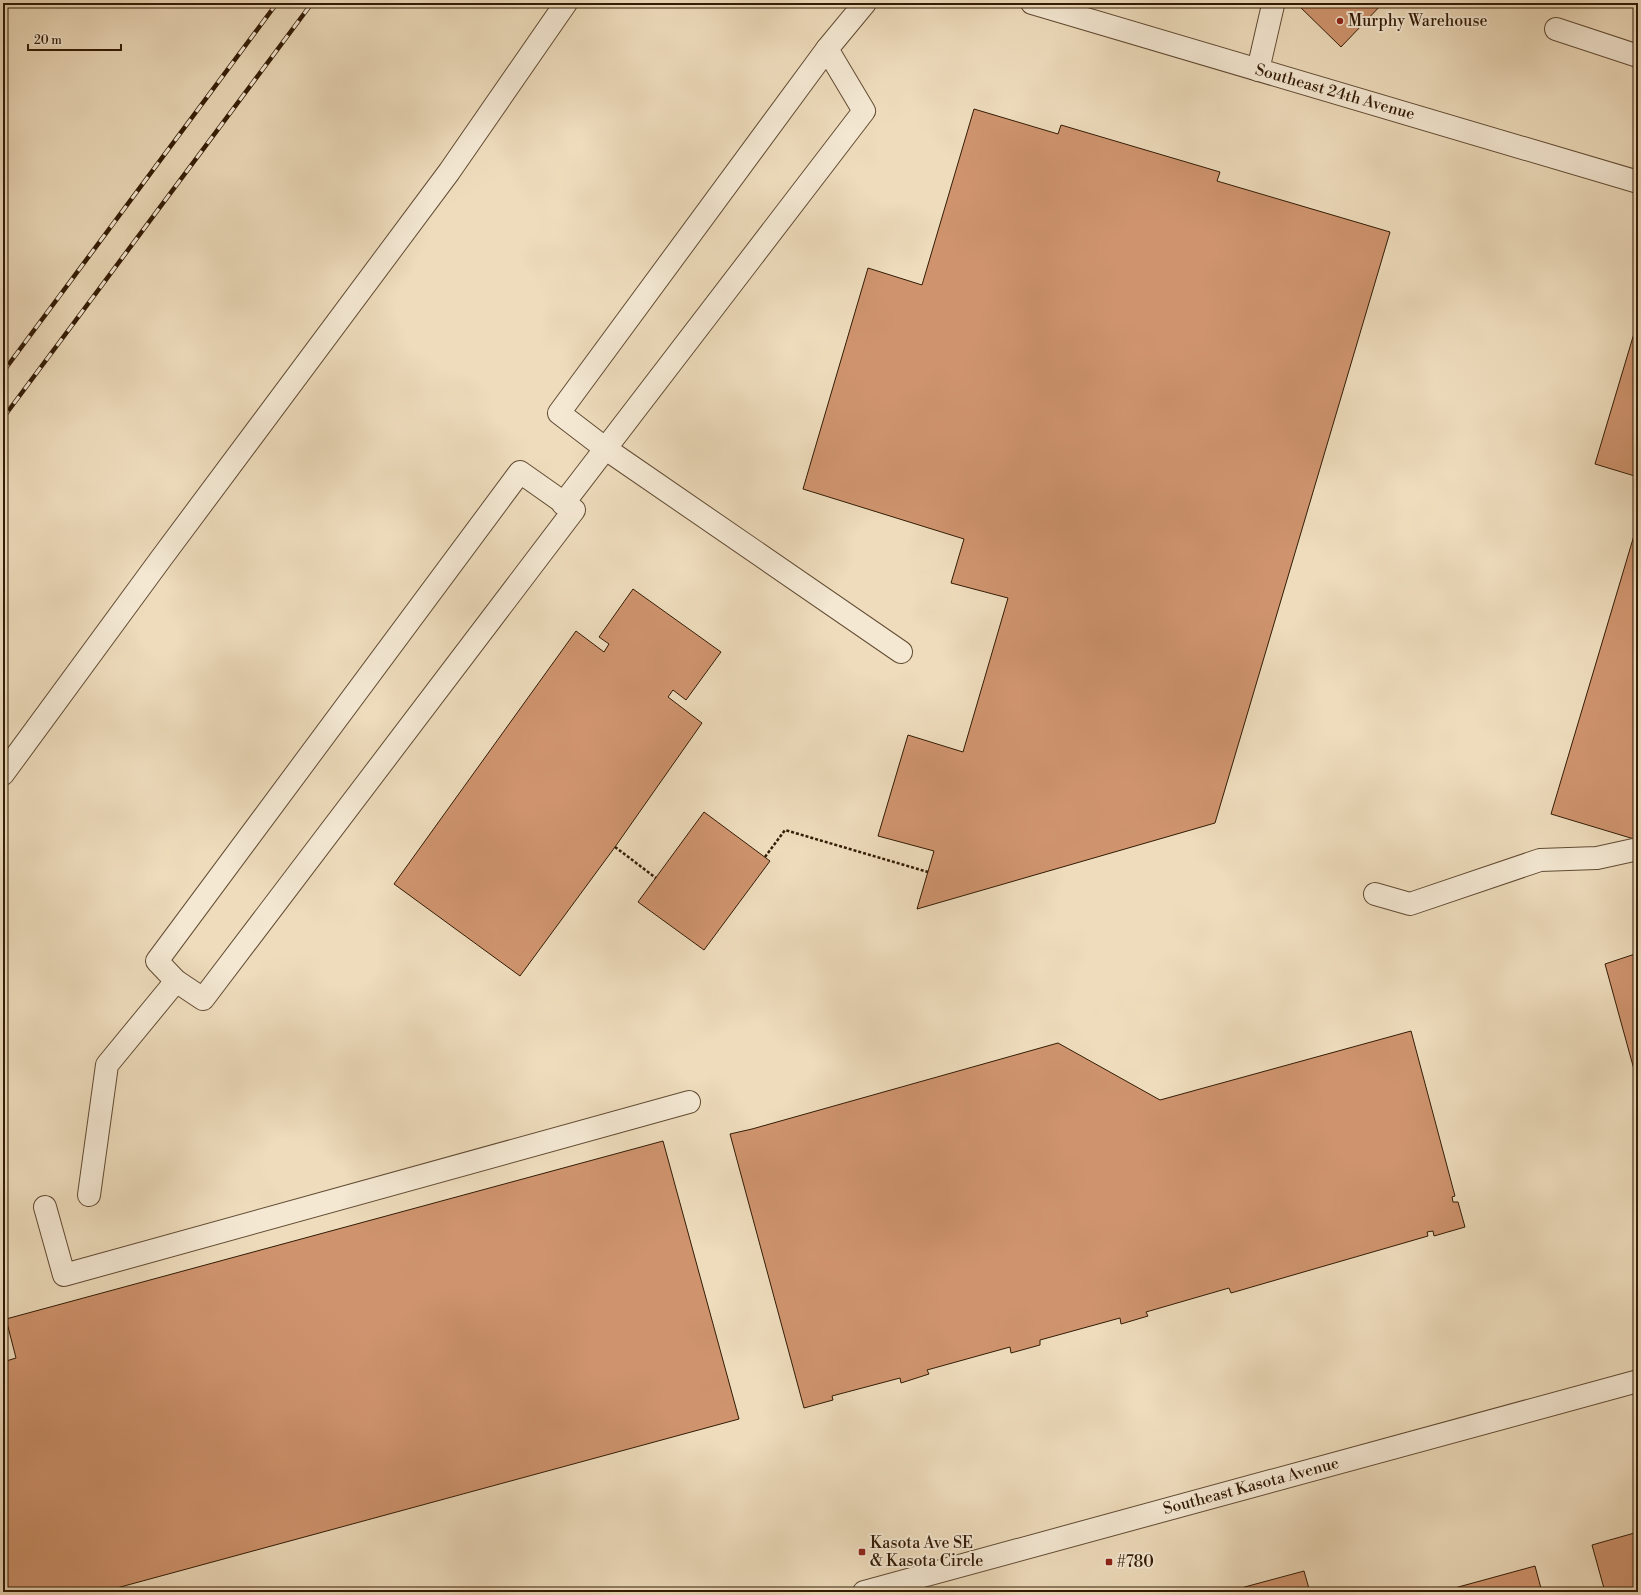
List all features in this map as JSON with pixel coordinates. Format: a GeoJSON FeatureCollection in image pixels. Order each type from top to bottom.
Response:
{"type":"FeatureCollection","features":[{"type":"Feature","properties":{"kind":"street"},"geometry":{"type":"LineString","coordinates":[[3,774],[449,172],[566,3]]}},
{"type":"Feature","properties":{"kind":"street"},"geometry":{"type":"LineString","coordinates":[[865,3],[826,49],[559,413],[606,449],[901,652]]}},
{"type":"Feature","properties":{"kind":"street","name":"Southeast 24th Avenue"},"geometry":{"type":"LineString","coordinates":[[1032,3],[1638,182]]}},
{"type":"Feature","properties":{"kind":"street"},"geometry":{"type":"LineString","coordinates":[[1258,70],[1273,5],[1271,3]]}},
{"type":"Feature","properties":{"kind":"street"},"geometry":{"type":"LineString","coordinates":[[1556,29],[1638,56]]}},
{"type":"Feature","properties":{"kind":"street"},"geometry":{"type":"LineString","coordinates":[[563,504],[864,111],[826,49]]}},
{"type":"Feature","properties":{"kind":"street"},"geometry":{"type":"LineString","coordinates":[[520,472],[563,504],[574,510],[202,999],[176,981],[157,961],[520,472]]}},
{"type":"Feature","properties":{"kind":"street"},"geometry":{"type":"LineString","coordinates":[[1375,894],[1410,904],[1540,860],[1597,858],[1638,849]]}},
{"type":"Feature","properties":{"kind":"street"},"geometry":{"type":"LineString","coordinates":[[89,1195],[106,1065],[176,981]]}},
{"type":"Feature","properties":{"kind":"street"},"geometry":{"type":"LineString","coordinates":[[45,1207],[64,1275],[689,1102]]}},
{"type":"Feature","properties":{"kind":"street","name":"Southeast Kasota Avenue"},"geometry":{"type":"LineString","coordinates":[[864,1592],[1638,1381]]}},
{"type":"Feature","properties":{"kind":"path"},"geometry":{"type":"LineString","coordinates":[[765,857],[785,830],[928,872]]}},
{"type":"Feature","properties":{"kind":"path"},"geometry":{"type":"LineString","coordinates":[[615,848],[656,878]]}},
{"type":"Feature","properties":{"kind":"building","name":"Murphy Warehouse"},"geometry":{"type":"Polygon","coordinates":[[[1296,3],[1383,3],[1341,47],[1296,3]]]}},
{"type":"Feature","properties":{"kind":"building"},"geometry":{"type":"Polygon","coordinates":[[[974,109],[1058,134],[1061,125],[1220,172],[1217,181],[1390,232],[1215,823],[917,909],[934,851],[878,836],[908,735],[963,752],[1008,598],[951,583],[964,539],[803,489],[868,268],[922,285],[974,109]]]}},
{"type":"Feature","properties":{"kind":"building"},"geometry":{"type":"Polygon","coordinates":[[[1638,320],[1638,477],[1595,464],[1638,320]]]}},
{"type":"Feature","properties":{"kind":"building"},"geometry":{"type":"Polygon","coordinates":[[[1638,522],[1638,823],[1634,839],[1551,814],[1638,522]]]}},
{"type":"Feature","properties":{"kind":"building"},"geometry":{"type":"Polygon","coordinates":[[[633,589],[721,652],[686,700],[673,690],[668,697],[702,723],[615,847],[520,976],[394,884],[576,631],[604,652],[609,644],[599,637],[633,589]]]}},
{"type":"Feature","properties":{"kind":"building"},"geometry":{"type":"Polygon","coordinates":[[[704,812],[770,861],[704,950],[638,902],[704,812]]]}},
{"type":"Feature","properties":{"kind":"building"},"geometry":{"type":"Polygon","coordinates":[[[1638,953],[1638,1084],[1605,964],[1638,953]]]}},
{"type":"Feature","properties":{"kind":"building"},"geometry":{"type":"Polygon","coordinates":[[[1411,1031],[1455,1196],[1452,1197],[1453,1202],[1458,1202],[1465,1227],[1434,1236],[1433,1231],[1427,1232],[1428,1236],[1231,1293],[1229,1288],[1146,1312],[1148,1316],[1121,1324],[1120,1318],[1040,1340],[1040,1345],[1011,1353],[1010,1347],[927,1370],[929,1374],[901,1383],[900,1378],[832,1396],[833,1400],[804,1408],[730,1134],[1058,1043],[1160,1100],[1411,1031]]]}},
{"type":"Feature","properties":{"kind":"building"},"geometry":{"type":"Polygon","coordinates":[[[663,1141],[739,1419],[102,1592],[3,1592],[3,1362],[16,1358],[6,1319],[663,1141]]]}},
{"type":"Feature","properties":{"kind":"building"},"geometry":{"type":"Polygon","coordinates":[[[1638,1532],[1638,1592],[1605,1592],[1592,1545],[1638,1532]]]}},
{"type":"Feature","properties":{"kind":"building"},"geometry":{"type":"Polygon","coordinates":[[[1535,1566],[1542,1592],[1440,1592],[1535,1566]]]}},
{"type":"Feature","properties":{"kind":"building"},"geometry":{"type":"Polygon","coordinates":[[[1304,1571],[1310,1592],[1226,1592],[1304,1571]]]}},
{"type":"Feature","properties":{"kind":"railway"},"geometry":{"type":"LineString","coordinates":[[3,372],[277,3]]}},
{"type":"Feature","properties":{"kind":"railway"},"geometry":{"type":"LineString","coordinates":[[3,418],[312,3]]}},
{"type":"Feature","properties":{"kind":"place","name":"Murphy Warehouse"},"geometry":{"type":"Point","coordinates":[1340,21]}},
{"type":"Feature","properties":{"kind":"place","name":"Kasota Ave SE & Kasota Circle"},"geometry":{"type":"Point","coordinates":[862,1552]}},
{"type":"Feature","properties":{"kind":"place","name":"#780"},"geometry":{"type":"Point","coordinates":[1109,1562]}}]}
